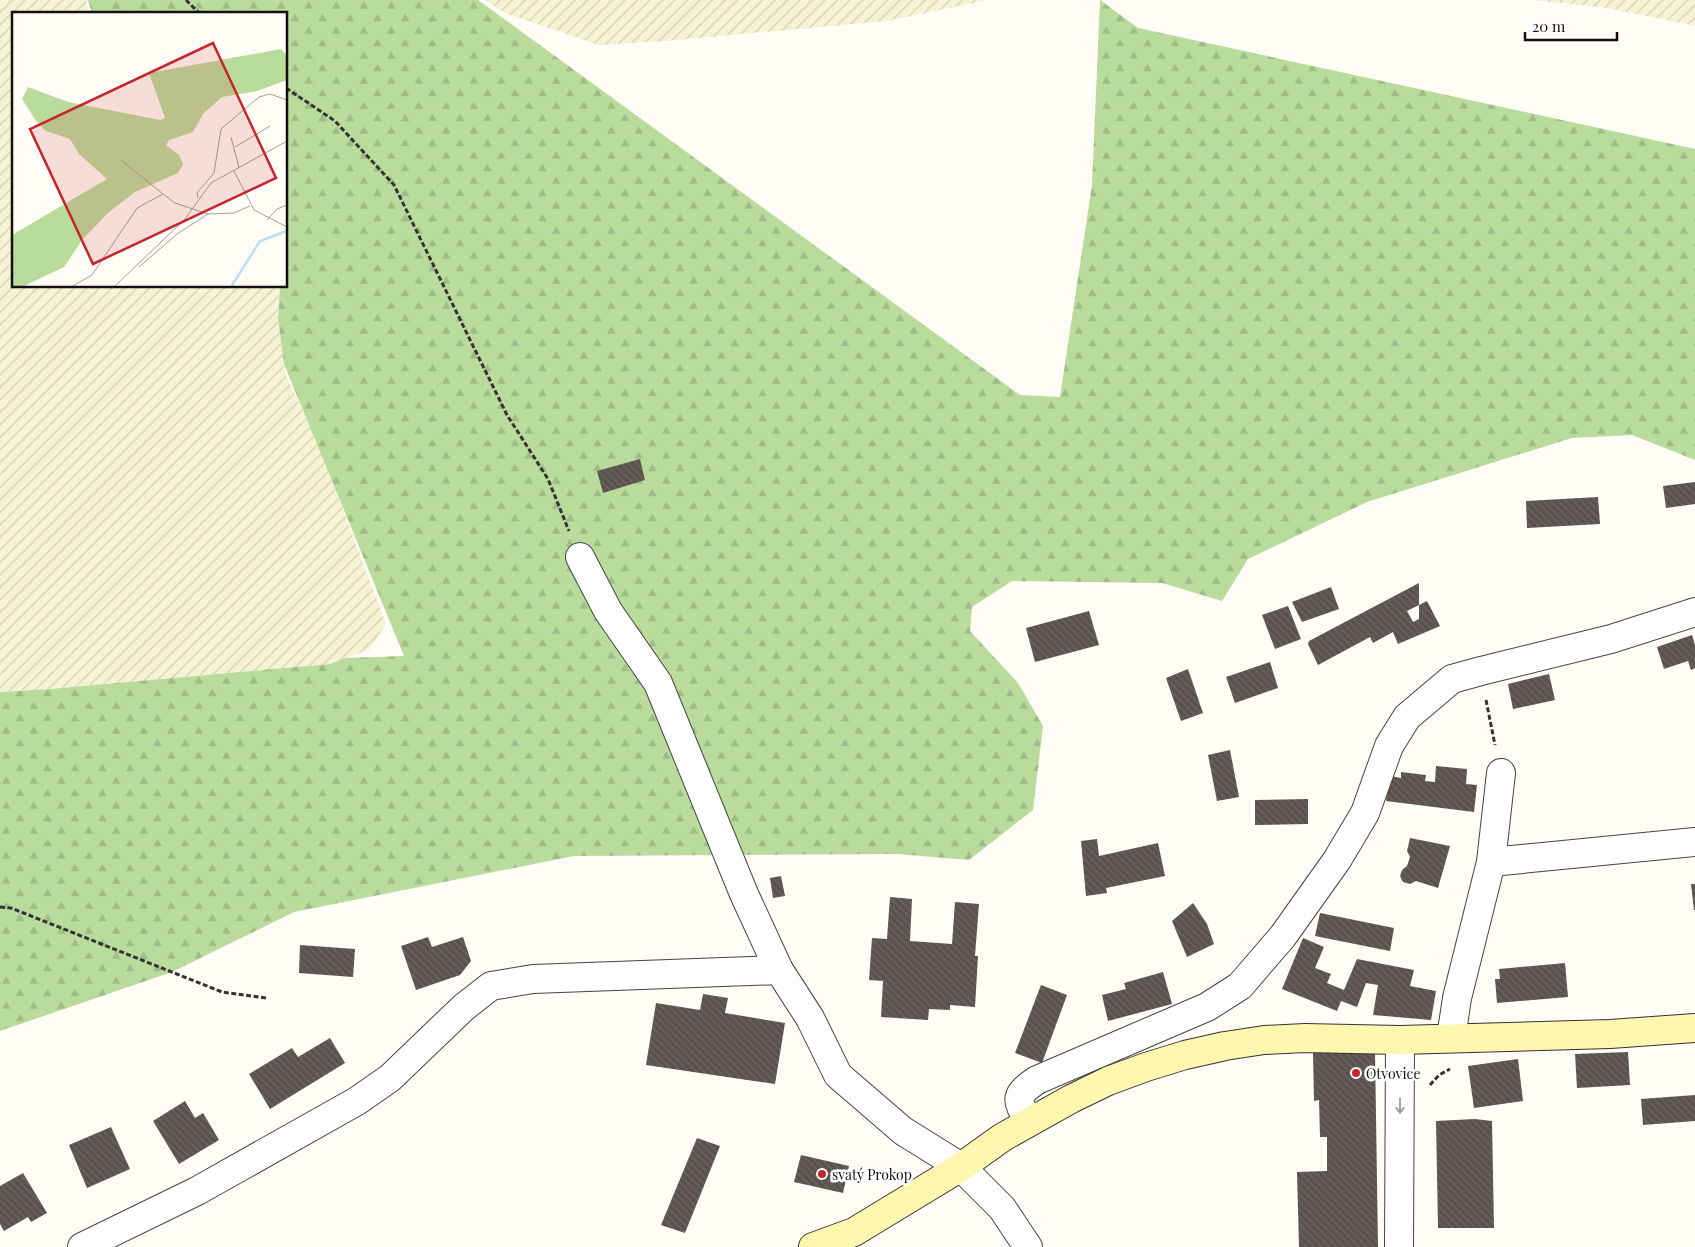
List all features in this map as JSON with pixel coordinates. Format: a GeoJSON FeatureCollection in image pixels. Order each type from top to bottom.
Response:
{"type":"FeatureCollection","features":[{"type":"Feature","properties":{"kind":"main road"},"geometry":{"type":"LineString","coordinates":[[813,1247],[854,1232],[960,1167],[1029,1121],[1071,1099],[1115,1078],[1177,1058],[1225,1046],[1264,1040],[1305,1038],[1400,1040],[1610,1034],[1695,1028]]}},
{"type":"Feature","properties":{"kind":"street"},"geometry":{"type":"LineString","coordinates":[[580,557],[608,611],[658,683],[744,894],[779,970],[810,1018],[838,1075],[903,1131],[960,1167],[1002,1208],[1028,1247]]}},
{"type":"Feature","properties":{"kind":"street"},"geometry":{"type":"LineString","coordinates":[[1029,1121],[1019,1105],[1019,1097],[1023,1090],[1037,1080],[1207,1007],[1240,986],[1283,936],[1337,860],[1365,814],[1389,746],[1407,717],[1452,679],[1481,670],[1611,639],[1695,612]]}},
{"type":"Feature","properties":{"kind":"street"},"geometry":{"type":"LineString","coordinates":[[1451,1038],[1457,998],[1491,862],[1501,773]]}},
{"type":"Feature","properties":{"kind":"street"},"geometry":{"type":"LineString","coordinates":[[1491,862],[1695,842]]}},
{"type":"Feature","properties":{"kind":"street"},"geometry":{"type":"LineString","coordinates":[[82,1247],[197,1191],[357,1101],[390,1078],[464,1007],[491,986],[533,979],[779,970]]}},
{"type":"Feature","properties":{"kind":"street"},"geometry":{"type":"LineString","coordinates":[[1399,1247],[1400,1040]]}},
{"type":"Feature","properties":{"kind":"path"},"geometry":{"type":"LineString","coordinates":[[186,0],[198,12]]}},
{"type":"Feature","properties":{"kind":"path"},"geometry":{"type":"LineString","coordinates":[[288,89],[335,121],[394,185],[507,415],[548,479],[580,557]]}},
{"type":"Feature","properties":{"kind":"path"},"geometry":{"type":"LineString","coordinates":[[1481,670],[1501,773]]}},
{"type":"Feature","properties":{"kind":"path"},"geometry":{"type":"LineString","coordinates":[[0,907],[11,908],[222,992],[266,998]]}},
{"type":"Feature","properties":{"kind":"shaded area"},"geometry":{"type":"Polygon","coordinates":[[[0,0],[86,0],[89,12],[12,12],[12,288],[280,288],[278,319],[285,373],[333,483],[386,624],[370,649],[330,664],[0,692],[0,0]]]}},
{"type":"Feature","properties":{"kind":"shaded area"},"geometry":{"type":"Polygon","coordinates":[[[485,0],[988,0],[887,21],[599,45],[507,14],[485,0]]]}},
{"type":"Feature","properties":{"kind":"shaded area"},"geometry":{"type":"Polygon","coordinates":[[[1534,0],[1695,0],[1695,26],[1607,8],[1534,0]]]}},
{"type":"Feature","properties":{"kind":"green space"},"geometry":{"type":"Polygon","coordinates":[[[88,0],[478,0],[1020,395],[1060,397],[1092,185],[1100,0],[1138,28],[1695,149],[1695,460],[1632,435],[1572,438],[1367,502],[1248,559],[1222,601],[1162,583],[1012,581],[972,607],[970,631],[1018,683],[1043,726],[1033,810],[969,860],[898,854],[574,856],[294,912],[172,972],[0,1031],[0,692],[330,664],[346,658],[404,656],[284,364],[278,319],[280,288],[288,288],[288,12],[91,12],[88,0]]]}},
{"type":"Feature","properties":{"kind":"building"},"geometry":{"type":"Polygon","coordinates":[[[640,459],[645,480],[603,493],[597,471],[640,459]]]}},
{"type":"Feature","properties":{"kind":"building"},"geometry":{"type":"Polygon","coordinates":[[[1695,482],[1695,504],[1666,508],[1663,486],[1695,482]]]}},
{"type":"Feature","properties":{"kind":"building"},"geometry":{"type":"Polygon","coordinates":[[[1598,497],[1600,524],[1527,528],[1526,501],[1598,497]]]}},
{"type":"Feature","properties":{"kind":"building"},"geometry":{"type":"Polygon","coordinates":[[[1419,583],[1419,605],[1427,601],[1440,626],[1398,644],[1393,632],[1373,643],[1370,637],[1318,665],[1308,644],[1309,641],[1419,583]],[[1419,605],[1407,611],[1413,622],[1419,619],[1419,605]]]}},
{"type":"Feature","properties":{"kind":"building"},"geometry":{"type":"Polygon","coordinates":[[[1331,587],[1339,609],[1302,622],[1292,602],[1331,587]]]}},
{"type":"Feature","properties":{"kind":"building"},"geometry":{"type":"Polygon","coordinates":[[[1288,606],[1301,639],[1275,649],[1262,615],[1288,606]]]}},
{"type":"Feature","properties":{"kind":"building"},"geometry":{"type":"Polygon","coordinates":[[[1089,611],[1099,645],[1035,662],[1026,628],[1089,611]]]}},
{"type":"Feature","properties":{"kind":"building"},"geometry":{"type":"Polygon","coordinates":[[[1692,635],[1695,645],[1695,668],[1691,670],[1688,661],[1664,669],[1657,647],[1692,635]]]}},
{"type":"Feature","properties":{"kind":"building"},"geometry":{"type":"Polygon","coordinates":[[[1270,662],[1278,688],[1235,703],[1226,677],[1270,662]]]}},
{"type":"Feature","properties":{"kind":"building"},"geometry":{"type":"Polygon","coordinates":[[[1188,669],[1203,713],[1181,721],[1166,678],[1188,669]]]}},
{"type":"Feature","properties":{"kind":"building"},"geometry":{"type":"Polygon","coordinates":[[[1549,674],[1555,700],[1513,709],[1508,684],[1549,674]]]}},
{"type":"Feature","properties":{"kind":"building"},"geometry":{"type":"Polygon","coordinates":[[[1230,750],[1239,797],[1217,801],[1208,755],[1230,750]]]}},
{"type":"Feature","properties":{"kind":"building"},"geometry":{"type":"Polygon","coordinates":[[[1436,766],[1467,769],[1466,784],[1477,785],[1474,812],[1386,801],[1390,776],[1401,778],[1401,772],[1426,775],[1425,781],[1435,782],[1436,766]]]}},
{"type":"Feature","properties":{"kind":"building"},"geometry":{"type":"Polygon","coordinates":[[[1308,799],[1308,824],[1255,825],[1255,800],[1308,799]]]}},
{"type":"Feature","properties":{"kind":"building"},"geometry":{"type":"Polygon","coordinates":[[[1410,838],[1450,846],[1438,888],[1416,881],[1410,884],[1403,882],[1400,876],[1402,870],[1407,866],[1410,857],[1407,851],[1410,838]]]}},
{"type":"Feature","properties":{"kind":"building"},"geometry":{"type":"Polygon","coordinates":[[[1097,839],[1099,856],[1158,843],[1165,876],[1106,888],[1107,893],[1086,896],[1081,841],[1097,839]]]}},
{"type":"Feature","properties":{"kind":"building"},"geometry":{"type":"Polygon","coordinates":[[[781,876],[785,896],[773,898],[770,878],[781,876]]]}},
{"type":"Feature","properties":{"kind":"building"},"geometry":{"type":"Polygon","coordinates":[[[1691,884],[1695,884],[1695,910],[1694,910],[1691,884]]]}},
{"type":"Feature","properties":{"kind":"building"},"geometry":{"type":"Polygon","coordinates":[[[890,897],[912,899],[910,941],[952,944],[955,902],[979,904],[975,956],[978,956],[975,1007],[950,1005],[950,1010],[929,1009],[928,1020],[881,1017],[883,981],[869,980],[872,938],[887,939],[890,897]]]}},
{"type":"Feature","properties":{"kind":"building"},"geometry":{"type":"Polygon","coordinates":[[[1193,903],[1207,924],[1214,944],[1187,957],[1172,921],[1193,903]]]}},
{"type":"Feature","properties":{"kind":"building"},"geometry":{"type":"Polygon","coordinates":[[[1320,913],[1394,928],[1390,951],[1315,936],[1320,913]]]}},
{"type":"Feature","properties":{"kind":"building"},"geometry":{"type":"Polygon","coordinates":[[[428,937],[432,947],[463,937],[471,961],[460,975],[416,990],[401,946],[428,937]]]}},
{"type":"Feature","properties":{"kind":"building"},"geometry":{"type":"Polygon","coordinates":[[[1303,938],[1324,947],[1315,968],[1331,974],[1327,983],[1344,990],[1357,959],[1414,970],[1410,986],[1436,991],[1431,1020],[1373,1015],[1378,985],[1366,983],[1357,1007],[1341,1001],[1337,1011],[1282,989],[1303,938]]]}},
{"type":"Feature","properties":{"kind":"building"},"geometry":{"type":"Polygon","coordinates":[[[300,945],[355,949],[353,977],[299,973],[300,945]]]}},
{"type":"Feature","properties":{"kind":"building"},"geometry":{"type":"Polygon","coordinates":[[[1565,963],[1568,997],[1497,1003],[1495,979],[1500,979],[1499,969],[1565,963]]]}},
{"type":"Feature","properties":{"kind":"building"},"geometry":{"type":"Polygon","coordinates":[[[1163,972],[1172,1004],[1108,1021],[1102,995],[1126,989],[1124,983],[1163,972]]]}},
{"type":"Feature","properties":{"kind":"building"},"geometry":{"type":"Polygon","coordinates":[[[1041,985],[1067,995],[1042,1063],[1015,1053],[1041,985]]]}},
{"type":"Feature","properties":{"kind":"building"},"geometry":{"type":"Polygon","coordinates":[[[703,994],[728,998],[725,1013],[785,1023],[775,1084],[646,1065],[656,1003],[700,1010],[703,994]]]}},
{"type":"Feature","properties":{"kind":"building"},"geometry":{"type":"Polygon","coordinates":[[[330,1038],[345,1063],[270,1109],[249,1074],[292,1048],[298,1057],[330,1038]]]}},
{"type":"Feature","properties":{"kind":"building"},"geometry":{"type":"Polygon","coordinates":[[[1375,1052],[1378,1247],[1299,1247],[1297,1172],[1327,1171],[1327,1137],[1320,1137],[1319,1100],[1314,1101],[1313,1053],[1375,1052]]]}},
{"type":"Feature","properties":{"kind":"building"},"geometry":{"type":"Polygon","coordinates":[[[1628,1052],[1630,1085],[1577,1088],[1575,1054],[1628,1052]]]}},
{"type":"Feature","properties":{"kind":"building"},"geometry":{"type":"Polygon","coordinates":[[[1518,1059],[1523,1101],[1474,1108],[1468,1066],[1518,1059]]]}},
{"type":"Feature","properties":{"kind":"building"},"geometry":{"type":"Polygon","coordinates":[[[1695,1095],[1695,1121],[1643,1125],[1641,1099],[1695,1095]]]}},
{"type":"Feature","properties":{"kind":"building"},"geometry":{"type":"Polygon","coordinates":[[[185,1101],[195,1118],[203,1113],[219,1140],[179,1164],[153,1121],[185,1101]]]}},
{"type":"Feature","properties":{"kind":"building"},"geometry":{"type":"Polygon","coordinates":[[[1475,1119],[1492,1121],[1494,1228],[1438,1228],[1436,1121],[1475,1119]]]}},
{"type":"Feature","properties":{"kind":"building"},"geometry":{"type":"Polygon","coordinates":[[[111,1127],[130,1169],[87,1188],[69,1145],[111,1127]]]}},
{"type":"Feature","properties":{"kind":"building"},"geometry":{"type":"Polygon","coordinates":[[[697,1138],[720,1146],[685,1233],[661,1225],[697,1138]]]}},
{"type":"Feature","properties":{"kind":"building","name":"svatý Prokop"},"geometry":{"type":"Polygon","coordinates":[[[801,1155],[849,1166],[843,1193],[794,1182],[801,1155]]]}},
{"type":"Feature","properties":{"kind":"building"},"geometry":{"type":"Polygon","coordinates":[[[23,1173],[47,1213],[31,1222],[28,1217],[4,1231],[0,1224],[0,1186],[23,1173]]]}},
{"type":"Feature","properties":{"kind":"place","name":"Otvovice"},"geometry":{"type":"Point","coordinates":[1356,1073]}},
{"type":"Feature","properties":{"kind":"place","name":"svatý Prokop"},"geometry":{"type":"Point","coordinates":[822,1174]}}]}
